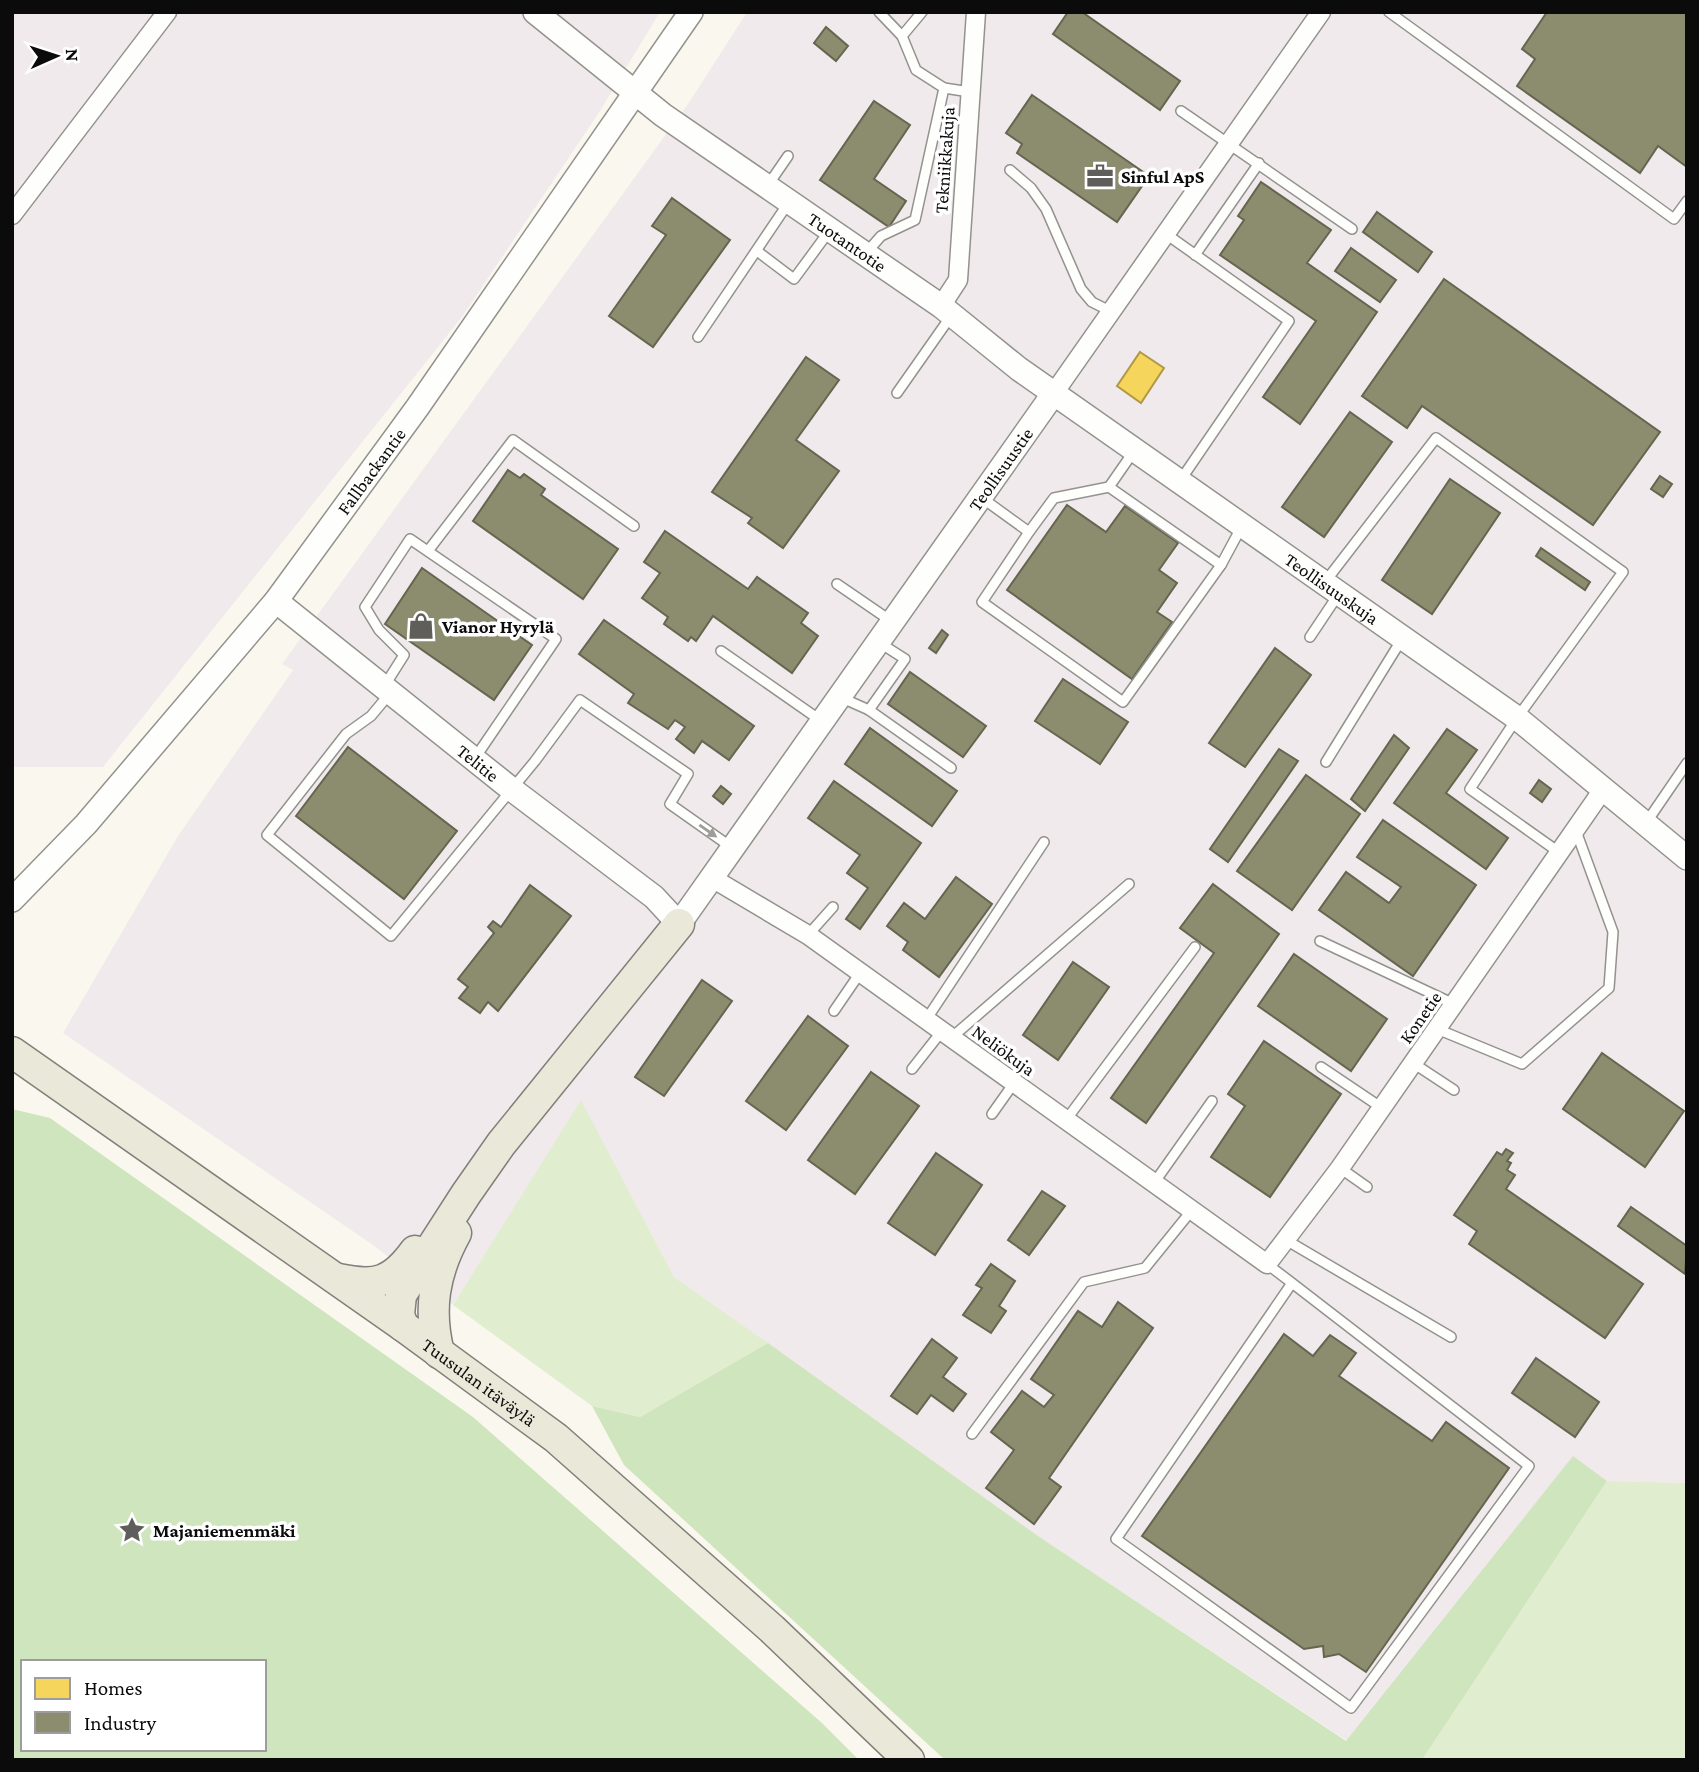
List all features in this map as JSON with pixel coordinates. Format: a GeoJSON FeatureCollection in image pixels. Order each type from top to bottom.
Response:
{"type":"FeatureCollection","features":[{"type":"Feature","properties":{"kind":"main road"},"geometry":{"type":"LineString","coordinates":[[402,1326],[399,1304],[415,1269],[501,1144],[679,925]]}},
{"type":"Feature","properties":{"kind":"main road","name":"Tuusulan itäväylä"},"geometry":{"type":"LineString","coordinates":[[12,1052],[402,1326],[556,1438],[772,1629],[909,1760]]}},
{"type":"Feature","properties":{"kind":"main road"},"geometry":{"type":"LineString","coordinates":[[333,1278],[375,1284],[400,1269],[496,1141],[530,1110]]}},
{"type":"Feature","properties":{"kind":"main road"},"geometry":{"type":"LineString","coordinates":[[439,1353],[432,1301],[442,1264],[474,1201],[530,1110]]}},
{"type":"Feature","properties":{"kind":"street"},"geometry":{"type":"LineString","coordinates":[[12,215],[167,12]]}},
{"type":"Feature","properties":{"kind":"street","name":"Tuotantotie"},"geometry":{"type":"LineString","coordinates":[[535,12],[663,115],[947,310],[1019,369],[1054,393]]}},
{"type":"Feature","properties":{"kind":"street","name":"Fallbackantie"},"geometry":{"type":"LineString","coordinates":[[12,900],[86,824],[276,601],[409,419],[691,12]]}},
{"type":"Feature","properties":{"kind":"street","name":"Tekniikkakuja"},"geometry":{"type":"LineString","coordinates":[[947,310],[958,279],[976,12]]}},
{"type":"Feature","properties":{"kind":"street","name":"Teollisuustie"},"geometry":{"type":"LineString","coordinates":[[679,925],[982,498],[1321,12]]}},
{"type":"Feature","properties":{"kind":"street","name":"Teollisuuskuja"},"geometry":{"type":"LineString","coordinates":[[1054,393],[1517,718],[1602,791]]}},
{"type":"Feature","properties":{"kind":"street","name":"Telitie"},"geometry":{"type":"LineString","coordinates":[[276,601],[510,788],[654,897],[679,925]]}},
{"type":"Feature","properties":{"kind":"street"},"geometry":{"type":"LineString","coordinates":[[1602,791],[1687,858]]}},
{"type":"Feature","properties":{"kind":"street","name":"Konetie"},"geometry":{"type":"LineString","coordinates":[[1267,1264],[1340,1168],[1602,791]]}},
{"type":"Feature","properties":{"kind":"street","name":"Neliökuja"},"geometry":{"type":"LineString","coordinates":[[712,878],[808,936],[1267,1264]]}},
{"type":"Feature","properties":{"kind":"lane"},"geometry":{"type":"LineString","coordinates":[[879,12],[902,36],[916,70],[944,88],[970,92]]}},
{"type":"Feature","properties":{"kind":"lane"},"geometry":{"type":"LineString","coordinates":[[902,36],[922,12]]}},
{"type":"Feature","properties":{"kind":"lane"},"geometry":{"type":"LineString","coordinates":[[1389,12],[1674,219],[1687,201]]}},
{"type":"Feature","properties":{"kind":"lane"},"geometry":{"type":"LineString","coordinates":[[866,254],[881,236],[915,220],[944,88]]}},
{"type":"Feature","properties":{"kind":"lane"},"geometry":{"type":"LineString","coordinates":[[1181,111],[1352,229]]}},
{"type":"Feature","properties":{"kind":"lane"},"geometry":{"type":"LineString","coordinates":[[768,185],[788,156]]}},
{"type":"Feature","properties":{"kind":"lane"},"geometry":{"type":"LineString","coordinates":[[1195,255],[1259,163]]}},
{"type":"Feature","properties":{"kind":"lane"},"geometry":{"type":"LineString","coordinates":[[1010,170],[1031,188],[1046,209],[1082,289],[1092,302],[1112,312]]}},
{"type":"Feature","properties":{"kind":"lane"},"geometry":{"type":"LineString","coordinates":[[698,337],[790,200]]}},
{"type":"Feature","properties":{"kind":"lane"},"geometry":{"type":"LineString","coordinates":[[757,251],[794,279],[831,228]]}},
{"type":"Feature","properties":{"kind":"lane"},"geometry":{"type":"LineString","coordinates":[[1166,234],[1289,321],[1179,482]]}},
{"type":"Feature","properties":{"kind":"lane"},"geometry":{"type":"LineString","coordinates":[[897,393],[947,310]]}},
{"type":"Feature","properties":{"kind":"lane"},"geometry":{"type":"LineString","coordinates":[[1310,638],[1331,589],[1436,438],[1623,572],[1517,718],[1470,789],[1560,853]]}},
{"type":"Feature","properties":{"kind":"lane"},"geometry":{"type":"LineString","coordinates":[[428,551],[513,440],[635,526]]}},
{"type":"Feature","properties":{"kind":"lane"},"geometry":{"type":"LineString","coordinates":[[1134,451],[1109,487],[1054,498],[982,602],[1124,702],[1221,565],[1242,526]]}},
{"type":"Feature","properties":{"kind":"lane"},"geometry":{"type":"LineString","coordinates":[[1109,487],[1221,565]]}},
{"type":"Feature","properties":{"kind":"lane"},"geometry":{"type":"LineString","coordinates":[[982,498],[1029,532]]}},
{"type":"Feature","properties":{"kind":"lane"},"geometry":{"type":"LineString","coordinates":[[474,759],[556,639],[410,539],[365,607],[379,630],[404,655],[388,689],[372,716],[346,734],[267,835],[391,936],[510,788],[535,761],[580,700],[688,774],[670,804],[733,848]]}},
{"type":"Feature","properties":{"kind":"lane"},"geometry":{"type":"LineString","coordinates":[[837,584],[893,622]]}},
{"type":"Feature","properties":{"kind":"lane"},"geometry":{"type":"LineString","coordinates":[[1325,762],[1402,639]]}},
{"type":"Feature","properties":{"kind":"lane"},"geometry":{"type":"LineString","coordinates":[[869,710],[905,659],[880,642]]}},
{"type":"Feature","properties":{"kind":"lane"},"geometry":{"type":"LineString","coordinates":[[720,651],[822,720]]}},
{"type":"Feature","properties":{"kind":"lane"},"geometry":{"type":"LineString","coordinates":[[840,697],[869,710],[951,768]]}},
{"type":"Feature","properties":{"kind":"lane"},"geometry":{"type":"LineString","coordinates":[[1645,824],[1687,763]]}},
{"type":"Feature","properties":{"kind":"lane"},"geometry":{"type":"LineString","coordinates":[[1437,1029],[1522,1063],[1609,988],[1613,932],[1576,831]]}},
{"type":"Feature","properties":{"kind":"lane"},"geometry":{"type":"LineString","coordinates":[[926,1020],[1044,842]]}},
{"type":"Feature","properties":{"kind":"lane"},"geometry":{"type":"LineString","coordinates":[[912,1069],[947,1035],[1129,884]]}},
{"type":"Feature","properties":{"kind":"lane"},"geometry":{"type":"LineString","coordinates":[[808,936],[833,907]]}},
{"type":"Feature","properties":{"kind":"lane"},"geometry":{"type":"LineString","coordinates":[[1320,941],[1454,1004]]}},
{"type":"Feature","properties":{"kind":"lane"},"geometry":{"type":"LineString","coordinates":[[1066,1120],[1195,947]]}},
{"type":"Feature","properties":{"kind":"lane"},"geometry":{"type":"LineString","coordinates":[[834,1011],[860,973]]}},
{"type":"Feature","properties":{"kind":"lane"},"geometry":{"type":"LineString","coordinates":[[1413,1063],[1454,1090]]}},
{"type":"Feature","properties":{"kind":"lane"},"geometry":{"type":"LineString","coordinates":[[1321,1067],[1382,1108]]}},
{"type":"Feature","properties":{"kind":"lane"},"geometry":{"type":"LineString","coordinates":[[992,1114],[1014,1083]]}},
{"type":"Feature","properties":{"kind":"lane"},"geometry":{"type":"LineString","coordinates":[[1154,1183],[1212,1101]]}},
{"type":"Feature","properties":{"kind":"lane"},"geometry":{"type":"LineString","coordinates":[[1340,1168],[1367,1187]]}},
{"type":"Feature","properties":{"kind":"lane"},"geometry":{"type":"LineString","coordinates":[[972,1434],[1084,1282],[1145,1268],[1192,1210]]}},
{"type":"Feature","properties":{"kind":"lane"},"geometry":{"type":"LineString","coordinates":[[1286,1240],[1451,1337]]}},
{"type":"Feature","properties":{"kind":"lane"},"geometry":{"type":"LineString","coordinates":[[1267,1264],[1292,1283],[1529,1466],[1351,1708],[1116,1539],[1292,1283]]}},
{"type":"Feature","properties":{"kind":"shaded area"},"geometry":{"type":"Polygon","coordinates":[[[12,12],[660,12],[600,111],[462,317],[103,767],[12,767],[12,12]]]}},
{"type":"Feature","properties":{"kind":"shaded area"},"geometry":{"type":"Polygon","coordinates":[[[747,12],[1687,12],[1687,1483],[1607,1481],[1573,1457],[1347,1741],[1038,1536],[674,1277],[581,1101],[453,1305],[370,1243],[63,1033],[178,836],[293,670],[282,664],[690,101],[747,12]]]}},
{"type":"Feature","properties":{"kind":"green space"},"geometry":{"type":"Polygon","coordinates":[[[581,1100],[674,1277],[768,1343],[640,1417],[592,1406],[453,1305],[581,1100]]]}},
{"type":"Feature","properties":{"kind":"green space"},"geometry":{"type":"Polygon","coordinates":[[[12,1109],[50,1118],[473,1417],[822,1723],[859,1760],[12,1760],[12,1109]]]}},
{"type":"Feature","properties":{"kind":"green space"},"geometry":{"type":"Polygon","coordinates":[[[768,1343],[1038,1536],[1346,1741],[1573,1456],[1607,1481],[1422,1760],[945,1760],[624,1465],[592,1406],[640,1417],[768,1343]]]}},
{"type":"Feature","properties":{"kind":"green space"},"geometry":{"type":"Polygon","coordinates":[[[1607,1481],[1687,1483],[1687,1760],[1422,1760],[1607,1481]]]}},
{"type":"Feature","properties":{"kind":"building: Homes"},"geometry":{"type":"Polygon","coordinates":[[[1140,352],[1164,368],[1141,403],[1117,386],[1140,352]]]}},
{"type":"Feature","properties":{"kind":"building: Industry"},"geometry":{"type":"Polygon","coordinates":[[[1068,12],[1082,12],[1180,81],[1160,110],[1053,34],[1068,12]]]}},
{"type":"Feature","properties":{"kind":"building: Industry"},"geometry":{"type":"Polygon","coordinates":[[[1547,12],[1687,12],[1687,167],[1658,146],[1640,173],[1517,86],[1535,59],[1522,49],[1547,12]]]}},
{"type":"Feature","properties":{"kind":"building: Industry"},"geometry":{"type":"Polygon","coordinates":[[[826,27],[848,46],[836,61],[814,43],[826,27]]]}},
{"type":"Feature","properties":{"kind":"building: Industry"},"geometry":{"type":"Polygon","coordinates":[[[1032,95],[1149,176],[1117,222],[1017,153],[1022,144],[1006,133],[1032,95]]]}},
{"type":"Feature","properties":{"kind":"building: Industry"},"geometry":{"type":"Polygon","coordinates":[[[874,101],[910,125],[874,179],[906,201],[889,227],[820,180],[874,101]]]}},
{"type":"Feature","properties":{"kind":"building: Industry"},"geometry":{"type":"Polygon","coordinates":[[[1261,182],[1331,230],[1307,263],[1377,312],[1300,424],[1263,397],[1316,321],[1220,255],[1244,220],[1238,216],[1261,182]]]}},
{"type":"Feature","properties":{"kind":"building: Industry"},"geometry":{"type":"Polygon","coordinates":[[[672,198],[730,240],[653,347],[609,316],[666,235],[652,226],[672,198]]]}},
{"type":"Feature","properties":{"kind":"building: Industry"},"geometry":{"type":"Polygon","coordinates":[[[1377,212],[1432,252],[1418,272],[1363,232],[1377,212]]]}},
{"type":"Feature","properties":{"kind":"building: Industry"},"geometry":{"type":"Polygon","coordinates":[[[1351,248],[1396,280],[1380,302],[1335,271],[1351,248]]]}},
{"type":"Feature","properties":{"kind":"building: Industry"},"geometry":{"type":"Polygon","coordinates":[[[1444,279],[1660,432],[1593,525],[1422,406],[1407,428],[1362,396],[1444,279]]]}},
{"type":"Feature","properties":{"kind":"building: Industry"},"geometry":{"type":"Polygon","coordinates":[[[806,357],[839,380],[796,440],[839,471],[783,548],[748,523],[752,518],[712,492],[806,357]]]}},
{"type":"Feature","properties":{"kind":"building: Industry"},"geometry":{"type":"Polygon","coordinates":[[[1350,412],[1392,442],[1324,537],[1282,507],[1350,412]]]}},
{"type":"Feature","properties":{"kind":"building: Industry"},"geometry":{"type":"Polygon","coordinates":[[[508,470],[520,478],[524,474],[545,489],[541,495],[618,549],[583,599],[473,521],[508,470]]]}},
{"type":"Feature","properties":{"kind":"building: Industry"},"geometry":{"type":"Polygon","coordinates":[[[1660,476],[1672,484],[1663,497],[1651,489],[1660,476]]]}},
{"type":"Feature","properties":{"kind":"building: Industry"},"geometry":{"type":"Polygon","coordinates":[[[1450,479],[1500,513],[1432,614],[1382,580],[1450,479]]]}},
{"type":"Feature","properties":{"kind":"building: Industry"},"geometry":{"type":"Polygon","coordinates":[[[1067,505],[1106,532],[1125,506],[1178,543],[1159,570],[1177,583],[1157,612],[1172,622],[1132,679],[1007,590],[1067,505]]]}},
{"type":"Feature","properties":{"kind":"building: Industry"},"geometry":{"type":"Polygon","coordinates":[[[665,531],[748,589],[757,577],[808,613],[801,623],[818,636],[792,673],[713,616],[696,641],[691,637],[688,641],[664,624],[668,617],[642,598],[660,573],[644,562],[665,531]]]}},
{"type":"Feature","properties":{"kind":"building: Industry"},"geometry":{"type":"Polygon","coordinates":[[[1541,548],[1590,582],[1585,590],[1536,556],[1541,548]]]}},
{"type":"Feature","properties":{"kind":"building: Industry"},"geometry":{"type":"Polygon","coordinates":[[[422,568],[532,645],[494,700],[385,624],[422,568]]]}},
{"type":"Feature","properties":{"kind":"building: Industry"},"geometry":{"type":"Polygon","coordinates":[[[604,620],[754,726],[729,760],[702,741],[694,753],[676,739],[685,727],[675,720],[668,729],[628,703],[634,694],[579,654],[604,620]]]}},
{"type":"Feature","properties":{"kind":"building: Industry"},"geometry":{"type":"Polygon","coordinates":[[[942,630],[948,635],[936,653],[929,648],[942,630]]]}},
{"type":"Feature","properties":{"kind":"building: Industry"},"geometry":{"type":"Polygon","coordinates":[[[1275,648],[1311,675],[1245,767],[1209,743],[1275,648]]]}},
{"type":"Feature","properties":{"kind":"building: Industry"},"geometry":{"type":"Polygon","coordinates":[[[910,672],[986,726],[963,757],[888,704],[910,672]]]}},
{"type":"Feature","properties":{"kind":"building: Industry"},"geometry":{"type":"Polygon","coordinates":[[[1063,679],[1128,722],[1100,764],[1035,721],[1063,679]]]}},
{"type":"Feature","properties":{"kind":"building: Industry"},"geometry":{"type":"Polygon","coordinates":[[[870,728],[957,791],[932,826],[845,764],[870,728]]]}},
{"type":"Feature","properties":{"kind":"building: Industry"},"geometry":{"type":"Polygon","coordinates":[[[1447,729],[1477,750],[1446,793],[1508,838],[1486,869],[1394,803],[1447,729]]]}},
{"type":"Feature","properties":{"kind":"building: Industry"},"geometry":{"type":"Polygon","coordinates":[[[1394,735],[1409,748],[1365,811],[1351,799],[1394,735]]]}},
{"type":"Feature","properties":{"kind":"building: Industry"},"geometry":{"type":"Polygon","coordinates":[[[348,747],[457,831],[404,899],[296,816],[348,747]]]}},
{"type":"Feature","properties":{"kind":"building: Industry"},"geometry":{"type":"Polygon","coordinates":[[[1279,749],[1298,761],[1228,862],[1210,849],[1279,749]]]}},
{"type":"Feature","properties":{"kind":"building: Industry"},"geometry":{"type":"Polygon","coordinates":[[[1306,775],[1360,814],[1292,910],[1237,871],[1306,775]]]}},
{"type":"Feature","properties":{"kind":"building: Industry"},"geometry":{"type":"Polygon","coordinates":[[[1539,780],[1551,789],[1542,802],[1530,793],[1539,780]]]}},
{"type":"Feature","properties":{"kind":"building: Industry"},"geometry":{"type":"Polygon","coordinates":[[[834,781],[921,843],[860,929],[846,919],[868,888],[847,873],[860,855],[808,818],[834,781]]]}},
{"type":"Feature","properties":{"kind":"building: Industry"},"geometry":{"type":"Polygon","coordinates":[[[721,786],[731,794],[723,804],[713,796],[721,786]]]}},
{"type":"Feature","properties":{"kind":"building: Industry"},"geometry":{"type":"Polygon","coordinates":[[[1383,820],[1476,885],[1413,976],[1319,910],[1346,872],[1389,903],[1401,887],[1357,857],[1383,820]]]}},
{"type":"Feature","properties":{"kind":"building: Industry"},"geometry":{"type":"Polygon","coordinates":[[[956,877],[992,904],[939,977],[903,950],[908,942],[887,926],[904,903],[925,919],[956,877]]]}},
{"type":"Feature","properties":{"kind":"building: Industry"},"geometry":{"type":"Polygon","coordinates":[[[1213,884],[1279,934],[1146,1123],[1111,1098],[1214,953],[1180,928],[1213,884]]]}},
{"type":"Feature","properties":{"kind":"building: Industry"},"geometry":{"type":"Polygon","coordinates":[[[530,885],[571,916],[498,1011],[488,1002],[480,1013],[459,998],[468,987],[458,979],[494,933],[488,927],[493,921],[501,927],[530,885]]]}},
{"type":"Feature","properties":{"kind":"building: Industry"},"geometry":{"type":"Polygon","coordinates":[[[1294,954],[1387,1019],[1351,1071],[1258,1006],[1294,954]]]}},
{"type":"Feature","properties":{"kind":"building: Industry"},"geometry":{"type":"Polygon","coordinates":[[[1073,962],[1109,987],[1058,1060],[1023,1035],[1073,962]]]}},
{"type":"Feature","properties":{"kind":"building: Industry"},"geometry":{"type":"Polygon","coordinates":[[[702,980],[732,1001],[664,1096],[635,1077],[702,980]]]}},
{"type":"Feature","properties":{"kind":"building: Industry"},"geometry":{"type":"Polygon","coordinates":[[[808,1016],[848,1046],[786,1130],[746,1101],[808,1016]]]}},
{"type":"Feature","properties":{"kind":"building: Industry"},"geometry":{"type":"Polygon","coordinates":[[[1264,1041],[1341,1094],[1270,1197],[1211,1157],[1245,1106],[1228,1094],[1264,1041]]]}},
{"type":"Feature","properties":{"kind":"building: Industry"},"geometry":{"type":"Polygon","coordinates":[[[1602,1053],[1684,1111],[1645,1167],[1563,1109],[1602,1053]]]}},
{"type":"Feature","properties":{"kind":"building: Industry"},"geometry":{"type":"Polygon","coordinates":[[[871,1072],[919,1106],[855,1194],[808,1160],[871,1072]]]}},
{"type":"Feature","properties":{"kind":"building: Industry"},"geometry":{"type":"Polygon","coordinates":[[[1506,1149],[1513,1153],[1507,1161],[1511,1163],[1507,1170],[1515,1175],[1506,1189],[1643,1284],[1605,1338],[1469,1244],[1477,1231],[1454,1215],[1497,1152],[1502,1155],[1506,1149]]]}},
{"type":"Feature","properties":{"kind":"building: Industry"},"geometry":{"type":"Polygon","coordinates":[[[936,1153],[982,1185],[935,1255],[888,1223],[936,1153]]]}},
{"type":"Feature","properties":{"kind":"building: Industry"},"geometry":{"type":"Polygon","coordinates":[[[1042,1191],[1065,1206],[1029,1255],[1008,1240],[1042,1191]]]}},
{"type":"Feature","properties":{"kind":"building: Industry"},"geometry":{"type":"Polygon","coordinates":[[[1631,1207],[1687,1246],[1685,1274],[1618,1226],[1631,1207]]]}},
{"type":"Feature","properties":{"kind":"building: Industry"},"geometry":{"type":"Polygon","coordinates":[[[991,1264],[1015,1281],[999,1306],[1006,1311],[991,1333],[963,1315],[982,1288],[976,1285],[991,1264]]]}},
{"type":"Feature","properties":{"kind":"building: Industry"},"geometry":{"type":"Polygon","coordinates":[[[1118,1302],[1153,1328],[1049,1478],[1061,1487],[1034,1524],[986,1488],[1014,1450],[991,1432],[1022,1391],[1044,1407],[1054,1395],[1031,1379],[1078,1311],[1102,1327],[1118,1302]]]}},
{"type":"Feature","properties":{"kind":"building: Industry"},"geometry":{"type":"Polygon","coordinates":[[[1284,1334],[1313,1356],[1330,1335],[1356,1353],[1339,1376],[1432,1441],[1446,1422],[1509,1468],[1366,1672],[1339,1654],[1324,1657],[1323,1646],[1304,1649],[1142,1536],[1284,1334]]]}},
{"type":"Feature","properties":{"kind":"building: Industry"},"geometry":{"type":"Polygon","coordinates":[[[932,1339],[957,1358],[943,1377],[966,1394],[953,1411],[931,1395],[917,1414],[891,1396],[932,1339]]]}},
{"type":"Feature","properties":{"kind":"building: Industry"},"geometry":{"type":"Polygon","coordinates":[[[1536,1358],[1599,1402],[1575,1437],[1512,1393],[1536,1358]]]}},
{"type":"Feature","properties":{"kind":"place","name":"Sinful ApS"},"geometry":{"type":"Point","coordinates":[1100,176]}},
{"type":"Feature","properties":{"kind":"place","name":"Vianor Hyrylä"},"geometry":{"type":"Point","coordinates":[421,626]}},
{"type":"Feature","properties":{"kind":"place","name":"Majaniemenmäki"},"geometry":{"type":"Point","coordinates":[132,1530]}}]}
